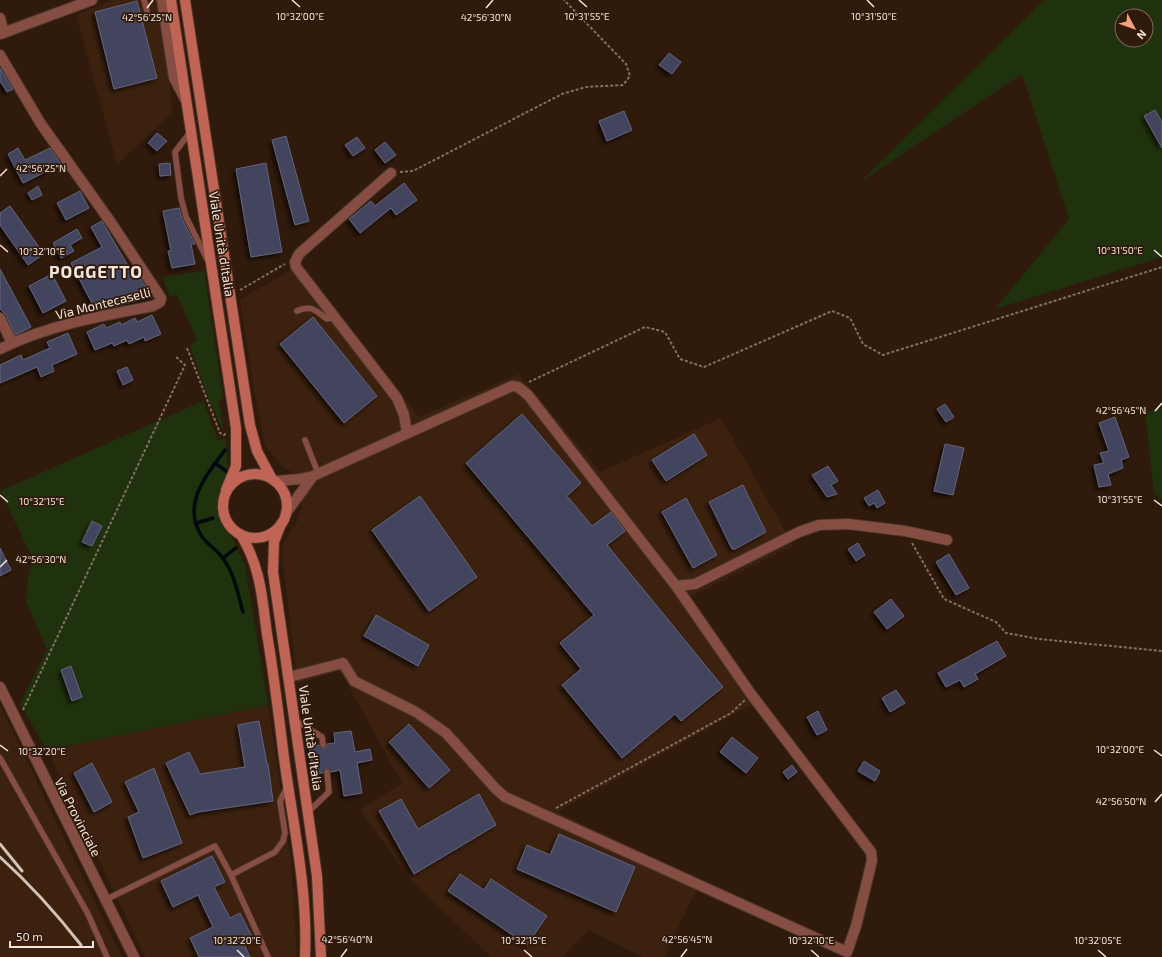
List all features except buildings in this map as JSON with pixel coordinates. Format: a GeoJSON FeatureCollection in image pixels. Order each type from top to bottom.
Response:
{"type":"FeatureCollection","features":[{"type":"Feature","properties":{"kind":"main road","name":"Viale Unità d'Italia"},"geometry":{"type":"LineString","coordinates":[[171,0],[236,428],[236,466],[226,490],[222,505],[226,521],[232,529],[241,536],[252,553],[258,573],[304,900],[305,957]]}},
{"type":"Feature","properties":{"kind":"main road","name":"Viale Unità d'Italia"},"geometry":{"type":"LineString","coordinates":[[185,0],[250,426],[257,451],[274,479],[286,495],[286,513],[274,542],[272,561],[320,907],[321,957]]}},
{"type":"Feature","properties":{"kind":"main road"},"geometry":{"type":"LineString","coordinates":[[226,490],[232,482],[241,476],[251,473],[262,474],[274,479]]}},
{"type":"Feature","properties":{"kind":"main road","name":"Viale Unità d'Italia"},"geometry":{"type":"LineString","coordinates":[[241,536],[252,538],[264,537],[274,532],[281,524]]}},
{"type":"Feature","properties":{"kind":"street"},"geometry":{"type":"LineString","coordinates":[[0,18],[2,34],[92,0]]}},
{"type":"Feature","properties":{"kind":"street"},"geometry":{"type":"LineString","coordinates":[[162,0],[174,78],[187,103]]}},
{"type":"Feature","properties":{"kind":"street","name":"Via Montecaselli"},"geometry":{"type":"LineString","coordinates":[[0,55],[41,124],[112,224],[161,298],[160,302],[153,306],[82,320],[38,333],[0,349]]}},
{"type":"Feature","properties":{"kind":"street"},"geometry":{"type":"LineString","coordinates":[[391,173],[299,254],[296,262],[298,271],[397,398],[404,415],[407,433]]}},
{"type":"Feature","properties":{"kind":"street"},"geometry":{"type":"LineString","coordinates":[[0,318],[12,343]]}},
{"type":"Feature","properties":{"kind":"street"},"geometry":{"type":"LineString","coordinates":[[274,479],[300,479],[316,475],[507,387],[518,387],[528,395],[676,586],[751,694],[871,852],[872,860],[870,869],[856,926],[847,952],[505,797],[495,788],[446,733],[416,712],[354,681],[343,663],[289,677]]}},
{"type":"Feature","properties":{"kind":"street"},"geometry":{"type":"LineString","coordinates":[[286,513],[316,475]]}},
{"type":"Feature","properties":{"kind":"street"},"geometry":{"type":"LineString","coordinates":[[676,586],[695,584],[799,532],[819,525],[848,524],[905,531],[948,540]]}},
{"type":"Feature","properties":{"kind":"street","name":"Via Provinciale"},"geometry":{"type":"LineString","coordinates":[[0,687],[134,957]]}},
{"type":"Feature","properties":{"kind":"lane"},"geometry":{"type":"LineString","coordinates":[[144,0],[147,11]]}},
{"type":"Feature","properties":{"kind":"lane"},"geometry":{"type":"LineString","coordinates":[[192,131],[175,152],[181,198],[186,217],[212,268]]}},
{"type":"Feature","properties":{"kind":"lane"},"geometry":{"type":"LineString","coordinates":[[297,311],[303,308],[311,308],[327,319],[334,317]]}},
{"type":"Feature","properties":{"kind":"lane"},"geometry":{"type":"LineString","coordinates":[[305,440],[316,475]]}},
{"type":"Feature","properties":{"kind":"lane"},"geometry":{"type":"LineString","coordinates":[[295,720],[322,737],[323,745]]}},
{"type":"Feature","properties":{"kind":"lane"},"geometry":{"type":"LineString","coordinates":[[0,758],[88,914],[107,957]]}},
{"type":"Feature","properties":{"kind":"lane"},"geometry":{"type":"LineString","coordinates":[[308,812],[329,792],[327,772]]}},
{"type":"Feature","properties":{"kind":"lane"},"geometry":{"type":"LineString","coordinates":[[231,875],[275,852],[284,841],[285,833],[280,801],[288,784]]}},
{"type":"Feature","properties":{"kind":"lane"},"geometry":{"type":"LineString","coordinates":[[105,900],[215,846],[231,875],[268,957]]}},
{"type":"Feature","properties":{"kind":"path"},"geometry":{"type":"LineString","coordinates":[[391,173],[413,171],[562,94],[586,88],[623,85],[630,76],[626,64],[564,0]]}},
{"type":"Feature","properties":{"kind":"path"},"geometry":{"type":"LineString","coordinates":[[230,296],[284,265],[296,262]]}},
{"type":"Feature","properties":{"kind":"path"},"geometry":{"type":"LineString","coordinates":[[518,387],[645,327],[665,332],[680,359],[704,367],[832,311],[850,318],[863,344],[883,355],[1162,266]]}},
{"type":"Feature","properties":{"kind":"path"},"geometry":{"type":"LineString","coordinates":[[187,348],[220,433],[224,435],[226,431]]}},
{"type":"Feature","properties":{"kind":"path"},"geometry":{"type":"LineString","coordinates":[[15,718],[24,709],[185,365],[175,356]]}},
{"type":"Feature","properties":{"kind":"path"},"geometry":{"type":"LineString","coordinates":[[905,531],[944,599],[996,622],[1006,633],[1039,639],[1162,651]]}},
{"type":"Feature","properties":{"kind":"path"},"geometry":{"type":"LineString","coordinates":[[545,815],[731,713],[751,694]]}},
{"type":"Feature","properties":{"kind":"shaded area"},"geometry":{"type":"Polygon","coordinates":[[[113,0],[158,0],[170,80],[172,113],[117,164],[76,15],[113,0]]]}},
{"type":"Feature","properties":{"kind":"shaded area"},"geometry":{"type":"Polygon","coordinates":[[[299,265],[419,417],[519,374],[600,472],[721,418],[793,545],[685,599],[751,705],[557,812],[701,880],[664,957],[642,957],[589,930],[562,957],[491,957],[411,880],[360,810],[402,783],[342,674],[336,671],[298,684],[281,547],[297,522],[302,507],[300,479],[298,474],[285,469],[265,446],[255,396],[240,300],[299,265]]]}},
{"type":"Feature","properties":{"kind":"shaded area"},"geometry":{"type":"Polygon","coordinates":[[[0,705],[61,832],[122,957],[0,957],[0,705]]]}},
{"type":"Feature","properties":{"kind":"shaded area"},"geometry":{"type":"Polygon","coordinates":[[[268,705],[291,861],[297,957],[145,957],[47,750],[268,705]]]}},
{"type":"Feature","properties":{"kind":"green space"},"geometry":{"type":"Polygon","coordinates":[[[1044,0],[1162,0],[1162,257],[995,309],[1069,219],[1022,74],[860,182],[1044,0]]]}},
{"type":"Feature","properties":{"kind":"green space"},"geometry":{"type":"Polygon","coordinates":[[[204,271],[223,399],[219,400],[224,432],[208,399],[190,346],[197,340],[177,295],[170,297],[162,277],[204,271]]]}},
{"type":"Feature","properties":{"kind":"green space"},"geometry":{"type":"Polygon","coordinates":[[[203,401],[218,440],[226,439],[228,472],[222,485],[218,500],[221,515],[245,566],[268,705],[47,750],[20,704],[47,649],[26,602],[28,577],[33,559],[0,491],[203,401]]]}},
{"type":"Feature","properties":{"kind":"green space"},"geometry":{"type":"Polygon","coordinates":[[[1162,408],[1162,500],[1154,493],[1145,413],[1162,408]]]}},
{"type":"Feature","properties":{"kind":"waterway"},"geometry":{"type":"LineString","coordinates":[[225,450],[210,470],[198,491],[194,514],[197,526],[203,538],[217,551],[228,566],[236,585],[243,612]]}},
{"type":"Feature","properties":{"kind":"waterway"},"geometry":{"type":"LineString","coordinates":[[215,463],[226,471]]}},
{"type":"Feature","properties":{"kind":"waterway"},"geometry":{"type":"LineString","coordinates":[[197,523],[213,518]]}},
{"type":"Feature","properties":{"kind":"waterway"},"geometry":{"type":"LineString","coordinates":[[223,558],[236,548]]}},
{"type":"Feature","properties":{"kind":"railway"},"geometry":{"type":"LineString","coordinates":[[0,844],[22,871]]}},
{"type":"Feature","properties":{"kind":"railway"},"geometry":{"type":"LineString","coordinates":[[0,857],[42,899],[81,945]]}},
{"type":"Feature","properties":{"kind":"district","name":"POGGETTO"},"geometry":{"type":"Point","coordinates":[96,271]}}]}
